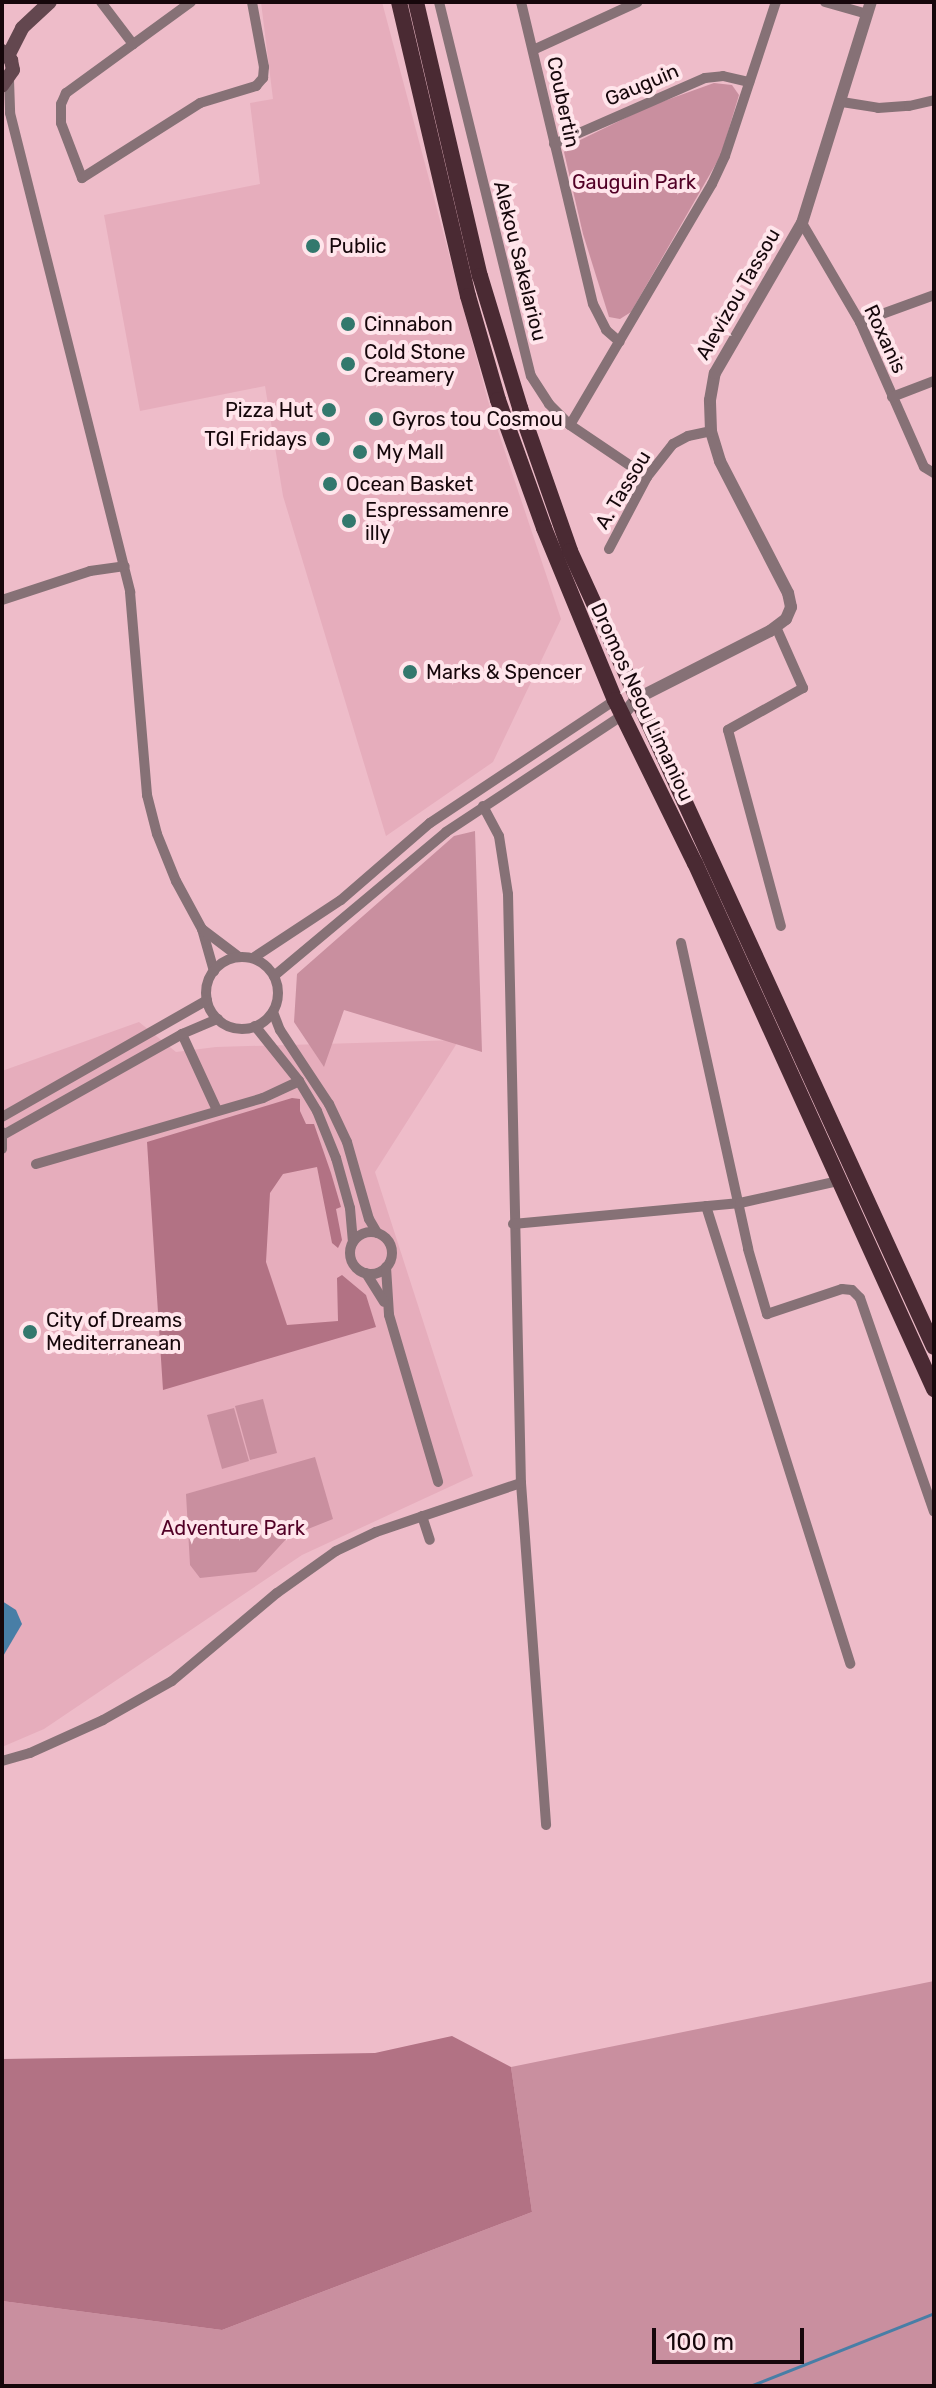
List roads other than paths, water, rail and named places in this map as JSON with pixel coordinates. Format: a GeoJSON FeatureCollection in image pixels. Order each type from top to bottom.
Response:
{"type":"FeatureCollection","features":[{"type":"Feature","properties":{"kind":"main road"},"geometry":{"type":"LineString","coordinates":[[2,38],[38,2]]}},
{"type":"Feature","properties":{"kind":"main road"},"geometry":{"type":"LineString","coordinates":[[6,83],[13,70],[5,54],[22,28],[50,2]]}},
{"type":"Feature","properties":{"kind":"main road","name":"Dromos Neou Limaniou"},"geometry":{"type":"LineString","coordinates":[[399,2],[445,207],[498,400],[544,528],[619,708],[695,863],[934,1389]]}},
{"type":"Feature","properties":{"kind":"main road","name":"Dromos Neou Limaniou"},"geometry":{"type":"LineString","coordinates":[[416,2],[499,342],[570,551],[934,1347]]}},
{"type":"Feature","properties":{"kind":"street"},"geometry":{"type":"LineString","coordinates":[[101,2],[133,44]]}},
{"type":"Feature","properties":{"kind":"street"},"geometry":{"type":"LineString","coordinates":[[191,2],[66,93],[61,104],[61,123],[82,178],[200,103],[256,86],[263,78],[264,67],[252,2]]}},
{"type":"Feature","properties":{"kind":"street","name":"Alekou Sakelariou"},"geometry":{"type":"LineString","coordinates":[[439,2],[531,376],[549,404],[570,425],[647,477]]}},
{"type":"Feature","properties":{"kind":"street","name":"Coubertin"},"geometry":{"type":"LineString","coordinates":[[521,2],[593,304],[606,330],[620,342]]}},
{"type":"Feature","properties":{"kind":"street"},"geometry":{"type":"LineString","coordinates":[[533,50],[638,2]]}},
{"type":"Feature","properties":{"kind":"street"},"geometry":{"type":"LineString","coordinates":[[570,425],[712,184],[725,156],[776,2]]}},
{"type":"Feature","properties":{"kind":"street"},"geometry":{"type":"LineString","coordinates":[[825,2],[869,8]]}},
{"type":"Feature","properties":{"kind":"street","name":"Alevizou Tassou"},"geometry":{"type":"LineString","coordinates":[[776,627],[786,619],[791,607],[788,593],[720,461],[711,431],[710,400],[715,373],[802,223],[869,8]]}},
{"type":"Feature","properties":{"kind":"street","name":"Gauguin"},"geometry":{"type":"LineString","coordinates":[[554,144],[668,91],[705,78],[723,76],[749,82]]}},
{"type":"Feature","properties":{"kind":"street"},"geometry":{"type":"LineString","coordinates":[[6,83],[10,113],[125,566],[147,795],[157,834],[176,881],[202,929],[214,971]]}},
{"type":"Feature","properties":{"kind":"street"},"geometry":{"type":"LineString","coordinates":[[842,102],[878,108],[909,106],[934,100]]}},
{"type":"Feature","properties":{"kind":"street"},"geometry":{"type":"LineString","coordinates":[[2,101],[10,113]]}},
{"type":"Feature","properties":{"kind":"street","name":"Roxanis"},"geometry":{"type":"LineString","coordinates":[[802,223],[860,322],[892,397],[932,473]]}},
{"type":"Feature","properties":{"kind":"street"},"geometry":{"type":"LineString","coordinates":[[860,322],[934,295]]}},
{"type":"Feature","properties":{"kind":"street"},"geometry":{"type":"LineString","coordinates":[[892,397],[934,381]]}},
{"type":"Feature","properties":{"kind":"street","name":"A. Tassou"},"geometry":{"type":"LineString","coordinates":[[609,549],[647,477],[673,444],[711,431]]}},
{"type":"Feature","properties":{"kind":"street"},"geometry":{"type":"LineString","coordinates":[[2,600],[90,571],[125,566]]}},
{"type":"Feature","properties":{"kind":"street"},"geometry":{"type":"LineString","coordinates":[[253,958],[341,900],[440,816],[619,708],[776,627],[803,688],[728,730],[781,926]]}},
{"type":"Feature","properties":{"kind":"street"},"geometry":{"type":"LineString","coordinates":[[274,976],[418,853],[619,708]]}},
{"type":"Feature","properties":{"kind":"street"},"geometry":{"type":"LineString","coordinates":[[483,806],[499,836],[508,894],[521,1483],[546,1825]]}},
{"type":"Feature","properties":{"kind":"street"},"geometry":{"type":"LineString","coordinates":[[202,929],[239,957]]}},
{"type":"Feature","properties":{"kind":"street"},"geometry":{"type":"LineString","coordinates":[[681,943],[767,1314],[842,1289],[852,1290],[860,1298],[934,1512]]}},
{"type":"Feature","properties":{"kind":"street"},"geometry":{"type":"LineString","coordinates":[[239,957],[253,958],[266,965],[279,991],[273,1012],[255,1026],[232,1027],[218,1019],[207,1000],[207,985],[214,971],[225,961],[239,957]]}},
{"type":"Feature","properties":{"kind":"street"},"geometry":{"type":"LineString","coordinates":[[2,1117],[207,1000]]}},
{"type":"Feature","properties":{"kind":"street"},"geometry":{"type":"LineString","coordinates":[[273,1012],[280,1030],[329,1104],[347,1142],[369,1219],[391,1247],[386,1267],[389,1315]]}},
{"type":"Feature","properties":{"kind":"street"},"geometry":{"type":"LineString","coordinates":[[2,1149],[3,1133],[182,1034],[218,1019]]}},
{"type":"Feature","properties":{"kind":"street"},"geometry":{"type":"LineString","coordinates":[[255,1026],[299,1081],[317,1111],[336,1158],[354,1222],[353,1262],[366,1273],[389,1315],[438,1482]]}},
{"type":"Feature","properties":{"kind":"street"},"geometry":{"type":"LineString","coordinates":[[182,1034],[217,1110]]}},
{"type":"Feature","properties":{"kind":"street"},"geometry":{"type":"LineString","coordinates":[[36,1164],[263,1098],[299,1081]]}},
{"type":"Feature","properties":{"kind":"street"},"geometry":{"type":"LineString","coordinates":[[513,1224],[740,1203],[838,1181]]}},
{"type":"Feature","properties":{"kind":"street"},"geometry":{"type":"LineString","coordinates":[[706,1206],[850,1664]]}},
{"type":"Feature","properties":{"kind":"street"},"geometry":{"type":"LineString","coordinates":[[353,1242],[362,1234],[377,1233]]}},
{"type":"Feature","properties":{"kind":"street"},"geometry":{"type":"LineString","coordinates":[[366,1273],[386,1267]]}},
{"type":"Feature","properties":{"kind":"street"},"geometry":{"type":"LineString","coordinates":[[2,1761],[30,1753],[103,1720],[172,1681],[305,1571],[363,1538],[521,1483]]}},
{"type":"Feature","properties":{"kind":"street"},"geometry":{"type":"LineString","coordinates":[[422,1516],[430,1540]]}},
{"type":"Feature","properties":{"kind":"water"},"geometry":{"type":"Polygon","coordinates":[[[2,1601],[16,1610],[22,1624],[2,1658],[2,1601]]]}},
{"type":"Feature","properties":{"kind":"waterway"},"geometry":{"type":"LineString","coordinates":[[750,2386],[934,2313]]}},
{"type":"Feature","properties":{"kind":"place","name":"Public"},"geometry":{"type":"Point","coordinates":[313,246]}},
{"type":"Feature","properties":{"kind":"place","name":"Cinnabon"},"geometry":{"type":"Point","coordinates":[348,324]}},
{"type":"Feature","properties":{"kind":"place","name":"Cold Stone Creamery"},"geometry":{"type":"Point","coordinates":[348,364]}},
{"type":"Feature","properties":{"kind":"place","name":"Pizza Hut"},"geometry":{"type":"Point","coordinates":[329,410]}},
{"type":"Feature","properties":{"kind":"place","name":"Gyros tou Cosmou"},"geometry":{"type":"Point","coordinates":[376,419]}},
{"type":"Feature","properties":{"kind":"place","name":"TGI Fridays"},"geometry":{"type":"Point","coordinates":[323,439]}},
{"type":"Feature","properties":{"kind":"place","name":"My Mall"},"geometry":{"type":"Point","coordinates":[360,452]}},
{"type":"Feature","properties":{"kind":"place","name":"Ocean Basket"},"geometry":{"type":"Point","coordinates":[330,484]}},
{"type":"Feature","properties":{"kind":"place","name":"Espressamenre illy"},"geometry":{"type":"Point","coordinates":[349,521]}},
{"type":"Feature","properties":{"kind":"place","name":"Marks & Spencer"},"geometry":{"type":"Point","coordinates":[410,672]}},
{"type":"Feature","properties":{"kind":"place","name":"City of Dreams Mediterranean"},"geometry":{"type":"Point","coordinates":[30,1332]}},
{"type":"Feature","properties":{"kind":"park label","name":"Gauguin Park"},"geometry":{"type":"Point","coordinates":[634,182]}},
{"type":"Feature","properties":{"kind":"park label","name":"Adventure Park"},"geometry":{"type":"Point","coordinates":[233,1528]}}]}
